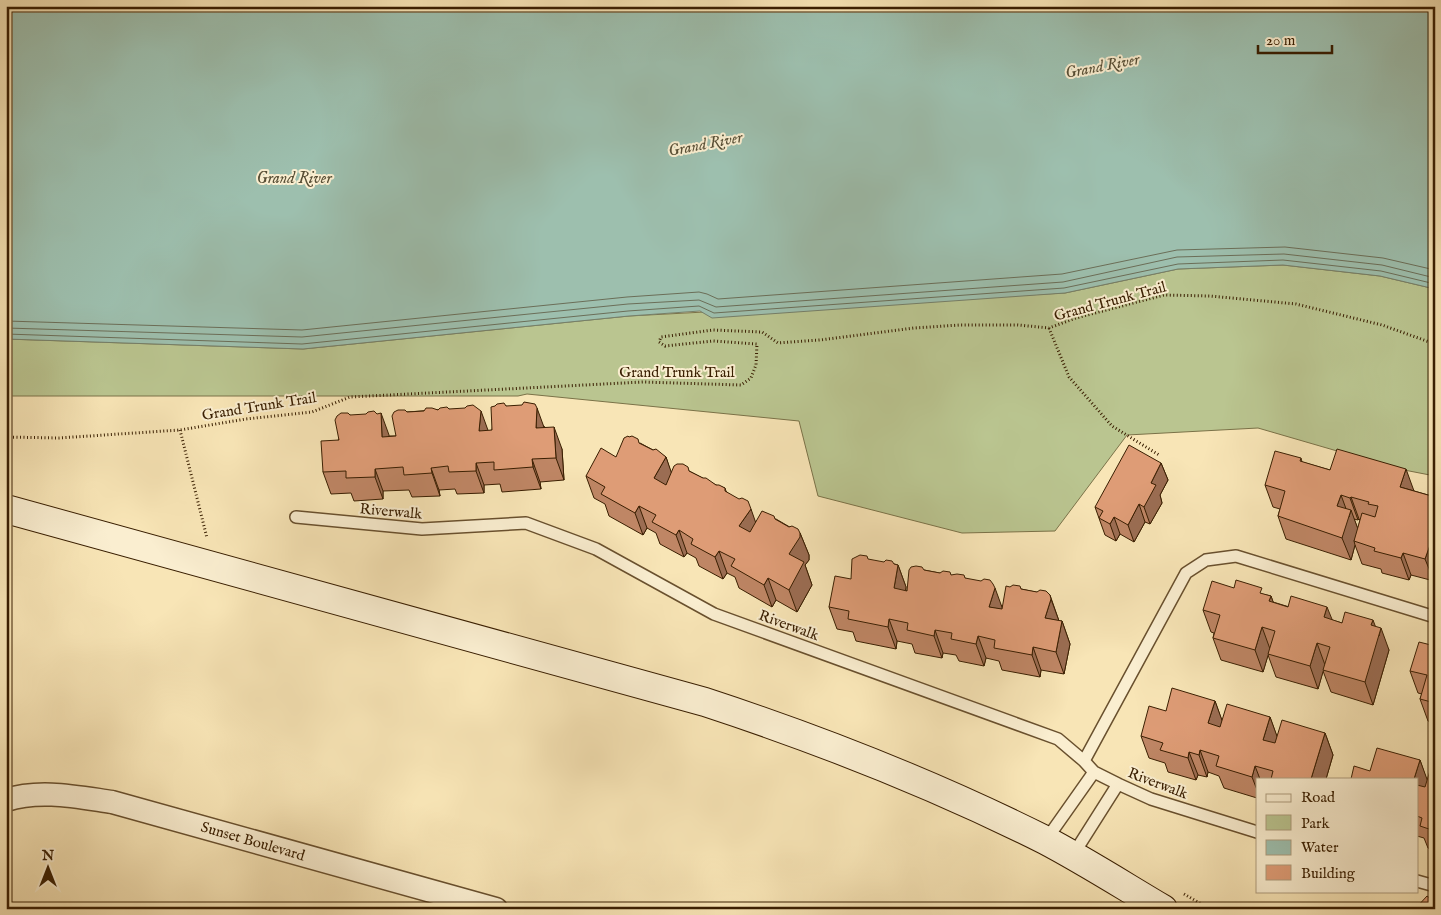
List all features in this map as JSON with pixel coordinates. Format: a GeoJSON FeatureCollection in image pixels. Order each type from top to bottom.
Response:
{"type":"FeatureCollection","features":[{"type":"Feature","properties":{"kind":"main road"},"geometry":{"type":"LineString","coordinates":[[6,509],[705,702],[780,726],[924,783],[1073,855],[1163,909]]}},
{"type":"Feature","properties":{"kind":"street","name":"Sunset Boulevard"},"geometry":{"type":"LineString","coordinates":[[6,800],[19,796],[63,794],[112,802],[496,909]]}},
{"type":"Feature","properties":{"kind":"lane","name":"Riverwalk"},"geometry":{"type":"LineString","coordinates":[[296,518],[422,530],[526,523],[596,549],[714,614],[1058,739],[1094,772],[1151,799],[1256,832]]}},
{"type":"Feature","properties":{"kind":"lane"},"geometry":{"type":"LineString","coordinates":[[1084,762],[1186,573],[1206,560],[1236,556],[1435,617]]}},
{"type":"Feature","properties":{"kind":"lane"},"geometry":{"type":"LineString","coordinates":[[1045,841],[1094,772]]}},
{"type":"Feature","properties":{"kind":"lane"},"geometry":{"type":"LineString","coordinates":[[1073,855],[1118,784]]}},
{"type":"Feature","properties":{"kind":"lane"},"geometry":{"type":"LineString","coordinates":[[1418,881],[1435,886]]}},
{"type":"Feature","properties":{"kind":"path","name":"Grand Trunk Trail"},"geometry":{"type":"LineString","coordinates":[[6,437],[59,438],[180,430],[246,419],[312,412],[350,397],[643,382],[741,385],[751,378],[756,365],[757,344],[713,341],[664,346],[659,342],[661,337],[713,330],[762,332],[778,343],[820,340],[914,328],[960,325],[1018,325],[1049,328],[1076,318],[1164,295],[1210,296],[1296,304],[1382,325],[1435,344]]}},
{"type":"Feature","properties":{"kind":"path"},"geometry":{"type":"LineString","coordinates":[[1049,328],[1069,376],[1112,426],[1159,455]]}},
{"type":"Feature","properties":{"kind":"path"},"geometry":{"type":"LineString","coordinates":[[180,430],[207,541]]}},
{"type":"Feature","properties":{"kind":"green space"},"geometry":{"type":"Polygon","coordinates":[[[1283,265],[1380,276],[1435,289],[1435,476],[1399,469],[1258,428],[1127,435],[1055,531],[962,533],[818,496],[799,421],[527,394],[518,396],[6,396],[6,339],[303,349],[629,316],[1065,293],[1178,269],[1283,265]]]}},
{"type":"Feature","properties":{"kind":"water","name":"Grand River"},"geometry":{"type":"Polygon","coordinates":[[[6,6],[1435,6],[1435,289],[1380,276],[1283,265],[1178,269],[1065,293],[712,318],[700,311],[629,316],[303,349],[6,339],[6,6]]]}},
{"type":"Feature","properties":{"kind":"building"},"geometry":{"type":"Polygon","coordinates":[[[524,402],[535,404],[537,408],[536,428],[554,427],[556,458],[532,459],[533,467],[494,470],[494,462],[476,463],[476,471],[449,472],[448,466],[431,468],[432,473],[404,475],[403,467],[375,469],[375,477],[346,478],[346,471],[323,472],[321,441],[339,440],[335,420],[341,413],[348,413],[350,415],[366,414],[374,411],[377,414],[381,413],[382,437],[396,436],[392,416],[398,410],[405,410],[407,412],[424,411],[426,408],[438,410],[447,407],[449,409],[465,408],[473,405],[481,411],[479,431],[492,430],[491,407],[504,403],[506,406],[522,405],[524,402]]]}},
{"type":"Feature","properties":{"kind":"building"},"geometry":{"type":"Polygon","coordinates":[[[628,436],[638,439],[639,443],[653,450],[656,449],[666,457],[654,478],[666,485],[674,466],[683,464],[688,467],[689,471],[725,488],[725,491],[739,499],[742,498],[748,501],[751,509],[739,526],[750,532],[762,511],[774,516],[775,519],[789,527],[792,526],[798,529],[800,537],[789,554],[804,562],[789,590],[768,578],[764,585],[731,566],[735,559],[719,551],[715,557],[691,544],[693,539],[679,530],[676,535],[652,522],[656,515],[639,506],[635,513],[601,494],[605,487],[586,476],[601,448],[616,457],[624,438],[628,436]]]}},
{"type":"Feature","properties":{"kind":"building"},"geometry":{"type":"Polygon","coordinates":[[[1129,445],[1161,463],[1151,483],[1156,485],[1144,507],[1139,504],[1128,525],[1114,517],[1110,524],[1099,518],[1103,511],[1095,507],[1129,445]]]}},
{"type":"Feature","properties":{"kind":"building"},"geometry":{"type":"Polygon","coordinates":[[[1337,449],[1406,469],[1400,487],[1435,497],[1435,546],[1430,545],[1425,559],[1403,553],[1401,558],[1374,551],[1375,548],[1354,541],[1362,513],[1375,517],[1378,506],[1368,504],[1369,502],[1341,495],[1337,506],[1351,510],[1342,538],[1278,516],[1285,491],[1265,485],[1275,451],[1301,458],[1300,461],[1330,470],[1337,449]]]}},
{"type":"Feature","properties":{"kind":"building"},"geometry":{"type":"Polygon","coordinates":[[[860,555],[867,556],[868,559],[884,562],[886,560],[892,561],[898,565],[894,588],[907,591],[909,570],[911,567],[916,566],[922,567],[924,570],[940,573],[943,571],[950,572],[951,575],[964,575],[965,578],[981,581],[984,579],[990,580],[995,588],[989,607],[1002,609],[1006,586],[1020,586],[1021,589],[1037,592],[1040,590],[1046,591],[1051,599],[1045,618],[1062,621],[1056,652],[1033,647],[1032,655],[994,648],[995,640],[978,636],[976,644],[951,639],[952,633],[935,630],[934,636],[907,630],[908,623],[889,619],[888,627],[848,619],[849,611],[829,607],[835,576],[851,579],[852,559],[860,555]]]}},
{"type":"Feature","properties":{"kind":"building"},"geometry":{"type":"Polygon","coordinates":[[[1236,580],[1262,588],[1260,593],[1271,596],[1269,601],[1288,607],[1291,596],[1327,607],[1324,617],[1342,623],[1345,612],[1373,620],[1371,625],[1381,628],[1365,682],[1323,670],[1330,647],[1317,643],[1310,666],[1268,654],[1275,631],[1262,627],[1255,650],[1213,638],[1220,615],[1203,610],[1212,581],[1234,588],[1236,580]]]}},
{"type":"Feature","properties":{"kind":"building"},"geometry":{"type":"Polygon","coordinates":[[[1419,642],[1435,646],[1435,703],[1420,699],[1427,675],[1410,671],[1419,642]]]}},
{"type":"Feature","properties":{"kind":"building"},"geometry":{"type":"Polygon","coordinates":[[[1172,688],[1215,701],[1208,723],[1220,727],[1227,704],[1270,717],[1263,740],[1275,743],[1282,720],[1325,733],[1311,778],[1271,778],[1273,771],[1255,766],[1252,777],[1216,766],[1219,756],[1200,750],[1199,755],[1189,752],[1188,758],[1160,750],[1163,743],[1141,736],[1149,706],[1166,711],[1172,688]]]}},
{"type":"Feature","properties":{"kind":"building"},"geometry":{"type":"Polygon","coordinates":[[[1377,748],[1420,760],[1414,778],[1351,778],[1354,766],[1370,771],[1377,748]]]}},
{"type":"Feature","properties":{"kind":"building"},"geometry":{"type":"Polygon","coordinates":[[[1432,764],[1435,765],[1435,831],[1420,826],[1422,818],[1418,816],[1418,785],[1425,787],[1432,764]]]}},
{"type":"Feature","properties":{"kind":"building"},"geometry":{"type":"Polygon","coordinates":[[[1427,896],[1435,902],[1435,909],[1415,909],[1427,896]]]}}]}
